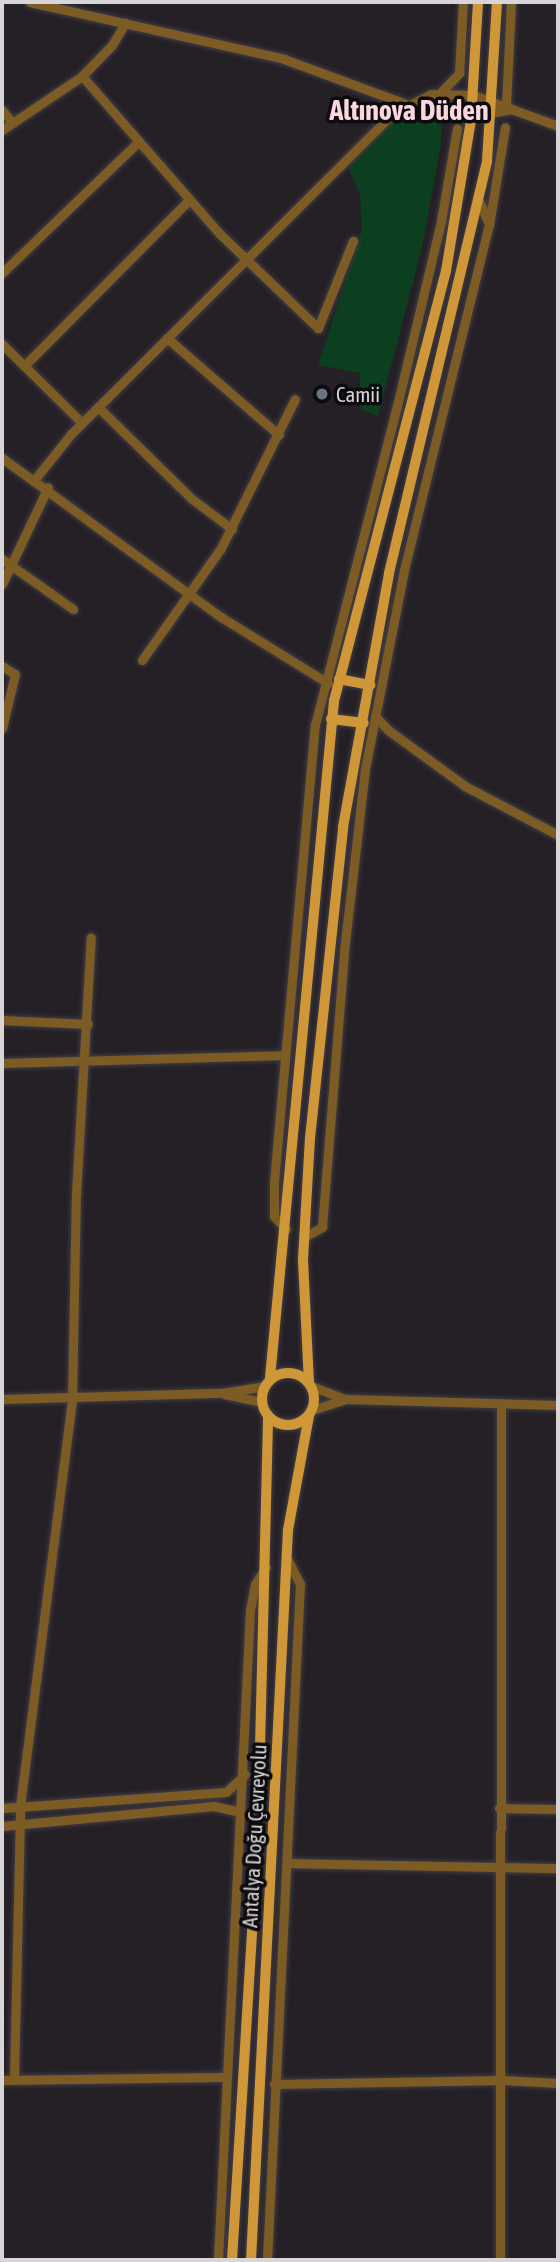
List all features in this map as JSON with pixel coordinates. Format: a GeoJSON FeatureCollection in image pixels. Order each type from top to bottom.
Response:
{"type":"FeatureCollection","features":[{"type":"Feature","properties":{"kind":"main road"},"geometry":{"type":"LineString","coordinates":[[478,2],[472,109],[459,205],[396,472],[338,683],[331,719],[287,1230],[268,1382],[262,1402],[268,1415],[288,1425],[310,1413],[304,1237],[331,923],[389,573],[479,201],[490,107],[497,2]]}},
{"type":"Feature","properties":{"kind":"main road"},"geometry":{"type":"LineString","coordinates":[[338,683],[370,685]]}},
{"type":"Feature","properties":{"kind":"main road"},"geometry":{"type":"LineString","coordinates":[[331,719],[364,723]]}},
{"type":"Feature","properties":{"kind":"main road"},"geometry":{"type":"LineString","coordinates":[[268,1382],[295,1374],[310,1384]]}},
{"type":"Feature","properties":{"kind":"main road","name":"Antalya Doğu Çevreyolu"},"geometry":{"type":"LineString","coordinates":[[251,2260],[286,1558],[310,1413]]}},
{"type":"Feature","properties":{"kind":"main road","name":"Antalya Doğu Çevreyolu"},"geometry":{"type":"LineString","coordinates":[[232,2260],[258,1830],[267,1566],[268,1415]]}},
{"type":"Feature","properties":{"kind":"street"},"geometry":{"type":"LineString","coordinates":[[30,2],[284,59],[411,106]]}},
{"type":"Feature","properties":{"kind":"street"},"geometry":{"type":"LineString","coordinates":[[35,480],[82,423],[392,114],[440,93],[459,73],[463,2]]}},
{"type":"Feature","properties":{"kind":"street"},"geometry":{"type":"LineString","coordinates":[[510,107],[511,2]]}},
{"type":"Feature","properties":{"kind":"street"},"geometry":{"type":"LineString","coordinates":[[2,130],[11,121],[82,76],[112,46],[125,23]]}},
{"type":"Feature","properties":{"kind":"street"},"geometry":{"type":"LineString","coordinates":[[82,76],[189,200],[245,260],[318,328],[353,241]]}},
{"type":"Feature","properties":{"kind":"street"},"geometry":{"type":"LineString","coordinates":[[440,93],[472,95],[490,107]]}},
{"type":"Feature","properties":{"kind":"street"},"geometry":{"type":"LineString","coordinates":[[425,101],[472,109],[510,107],[558,126]]}},
{"type":"Feature","properties":{"kind":"street"},"geometry":{"type":"LineString","coordinates":[[2,110],[11,121]]}},
{"type":"Feature","properties":{"kind":"street"},"geometry":{"type":"LineString","coordinates":[[304,1237],[323,1227],[352,870],[376,716],[404,570],[489,225],[505,127]]}},
{"type":"Feature","properties":{"kind":"street"},"geometry":{"type":"LineString","coordinates":[[287,1230],[274,1216],[285,1055],[315,725],[356,573],[441,221],[457,128]]}},
{"type":"Feature","properties":{"kind":"street"},"geometry":{"type":"LineString","coordinates":[[2,273],[139,141]]}},
{"type":"Feature","properties":{"kind":"street"},"geometry":{"type":"LineString","coordinates":[[24,366],[189,200]]}},
{"type":"Feature","properties":{"kind":"street"},"geometry":{"type":"LineString","coordinates":[[479,201],[489,225]]}},
{"type":"Feature","properties":{"kind":"street"},"geometry":{"type":"LineString","coordinates":[[441,221],[459,205]]}},
{"type":"Feature","properties":{"kind":"street"},"geometry":{"type":"LineString","coordinates":[[167,338],[279,435]]}},
{"type":"Feature","properties":{"kind":"street"},"geometry":{"type":"LineString","coordinates":[[2,344],[82,423]]}},
{"type":"Feature","properties":{"kind":"street"},"geometry":{"type":"LineString","coordinates":[[142,660],[232,529],[295,400]]}},
{"type":"Feature","properties":{"kind":"street"},"geometry":{"type":"LineString","coordinates":[[98,407],[192,499],[232,529]]}},
{"type":"Feature","properties":{"kind":"street"},"geometry":{"type":"LineString","coordinates":[[2,458],[48,487],[190,593],[325,682],[338,683]]}},
{"type":"Feature","properties":{"kind":"street"},"geometry":{"type":"LineString","coordinates":[[2,584],[6,562],[48,487]]}},
{"type":"Feature","properties":{"kind":"street"},"geometry":{"type":"LineString","coordinates":[[6,562],[73,610]]}},
{"type":"Feature","properties":{"kind":"street"},"geometry":{"type":"LineString","coordinates":[[2,666],[15,674],[2,728]]}},
{"type":"Feature","properties":{"kind":"street"},"geometry":{"type":"LineString","coordinates":[[367,707],[388,730],[465,786],[558,835]]}},
{"type":"Feature","properties":{"kind":"street"},"geometry":{"type":"LineString","coordinates":[[14,2079],[20,1806],[72,1399],[76,1194],[92,937]]}},
{"type":"Feature","properties":{"kind":"street"},"geometry":{"type":"LineString","coordinates":[[2,1020],[88,1024]]}},
{"type":"Feature","properties":{"kind":"street"},"geometry":{"type":"LineString","coordinates":[[2,1063],[285,1055]]}},
{"type":"Feature","properties":{"kind":"street"},"geometry":{"type":"LineString","coordinates":[[2,1399],[222,1393],[268,1382]]}},
{"type":"Feature","properties":{"kind":"street"},"geometry":{"type":"LineString","coordinates":[[310,1384],[345,1399],[558,1405]]}},
{"type":"Feature","properties":{"kind":"street"},"geometry":{"type":"LineString","coordinates":[[222,1393],[262,1402]]}},
{"type":"Feature","properties":{"kind":"street"},"geometry":{"type":"LineString","coordinates":[[310,1413],[345,1399]]}},
{"type":"Feature","properties":{"kind":"street"},"geometry":{"type":"LineString","coordinates":[[500,2260],[501,1405]]}},
{"type":"Feature","properties":{"kind":"street"},"geometry":{"type":"LineString","coordinates":[[267,2260],[300,1584],[286,1558]]}},
{"type":"Feature","properties":{"kind":"street"},"geometry":{"type":"LineString","coordinates":[[218,2260],[223,2077],[244,1813],[250,1610],[255,1584],[267,1566]]}},
{"type":"Feature","properties":{"kind":"street"},"geometry":{"type":"LineString","coordinates":[[2,1808],[226,1792],[245,1774]]}},
{"type":"Feature","properties":{"kind":"street"},"geometry":{"type":"LineString","coordinates":[[2,1826],[214,1806],[244,1813]]}},
{"type":"Feature","properties":{"kind":"street"},"geometry":{"type":"LineString","coordinates":[[499,1808],[558,1810]]}},
{"type":"Feature","properties":{"kind":"street"},"geometry":{"type":"LineString","coordinates":[[287,1863],[558,1868]]}},
{"type":"Feature","properties":{"kind":"street"},"geometry":{"type":"LineString","coordinates":[[2,2080],[223,2077]]}},
{"type":"Feature","properties":{"kind":"street"},"geometry":{"type":"LineString","coordinates":[[274,2084],[502,2080],[558,2083]]}},
{"type":"Feature","properties":{"kind":"green space"},"geometry":{"type":"Polygon","coordinates":[[[432,107],[441,110],[441,144],[422,248],[378,416],[360,409],[360,373],[318,365],[362,229],[360,194],[348,168],[392,117],[432,107]]]}},
{"type":"Feature","properties":{"kind":"place","name":"Camii"},"geometry":{"type":"Point","coordinates":[322,394]}},
{"type":"Feature","properties":{"kind":"district","name":"Altınova Düden"},"geometry":{"type":"Point","coordinates":[409,110]}}]}
